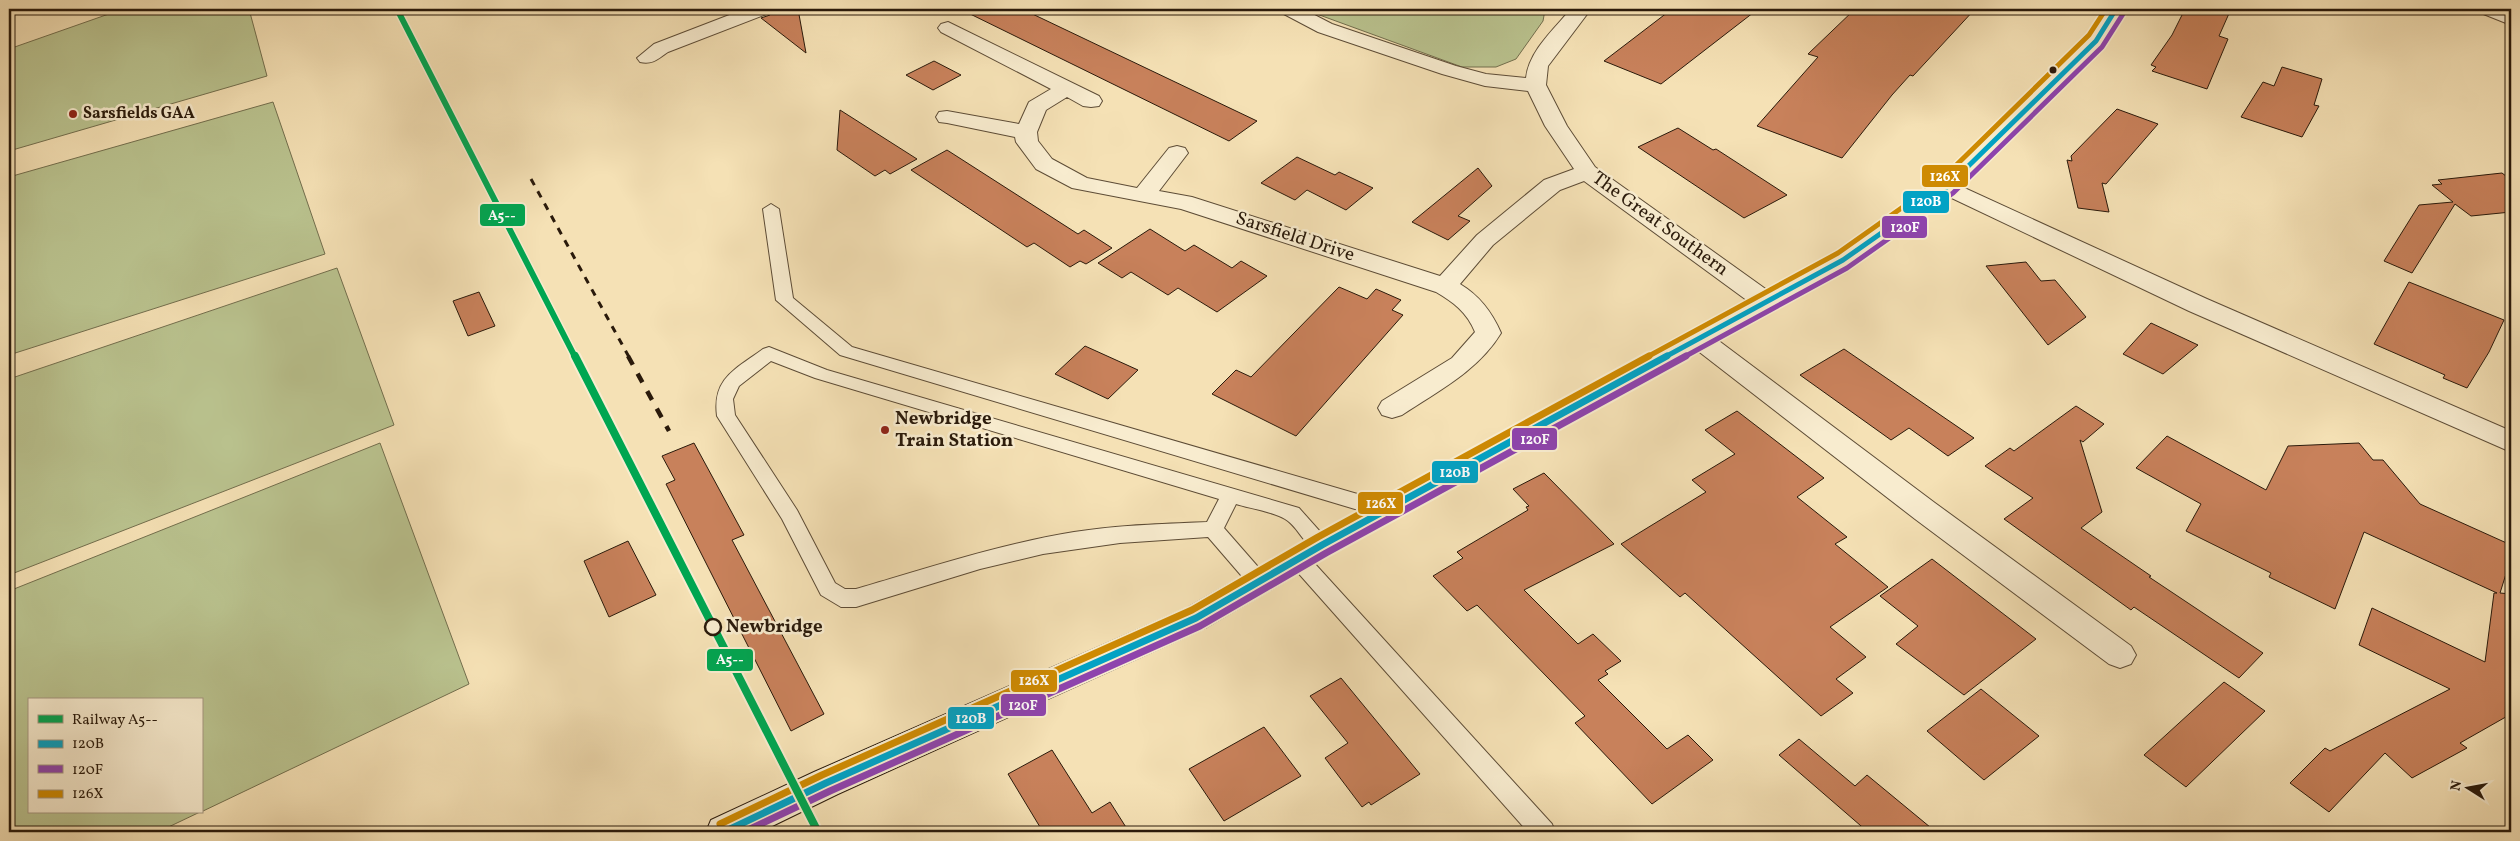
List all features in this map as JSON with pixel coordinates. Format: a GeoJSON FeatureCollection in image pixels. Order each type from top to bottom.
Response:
{"type":"FeatureCollection","features":[{"type":"Feature","properties":{"kind":"street"},"geometry":{"type":"LineString","coordinates":[[647,58],[661,48],[762,9]]}},
{"type":"Feature","properties":{"kind":"street"},"geometry":{"type":"LineString","coordinates":[[1289,9],[1325,28],[1449,70],[1485,80],[1536,85],[1538,66],[1552,44],[1581,9]]}},
{"type":"Feature","properties":{"kind":"street"},"geometry":{"type":"LineString","coordinates":[[730,829],[826,783],[1196,618],[1385,510],[1843,260],[1947,187],[2096,41],[2116,9]]}},
{"type":"Feature","properties":{"kind":"street"},"geometry":{"type":"LineString","coordinates":[[2488,9],[2511,19]]}},
{"type":"Feature","properties":{"kind":"street"},"geometry":{"type":"LineString","coordinates":[[948,28],[1091,101]]}},
{"type":"Feature","properties":{"kind":"street","name":"The Great Southern"},"geometry":{"type":"LineString","coordinates":[[1536,85],[1556,126],[1587,172],[1765,301]]}},
{"type":"Feature","properties":{"kind":"street"},"geometry":{"type":"LineString","coordinates":[[947,117],[1026,132],[1037,107],[1065,89]]}},
{"type":"Feature","properties":{"kind":"street","name":"Sarsfield Drive"},"geometry":{"type":"LineString","coordinates":[[1026,132],[1027,142],[1044,164],[1080,183],[1184,202],[1446,286],[1466,298],[1483,317],[1488,333],[1462,364],[1392,408]]}},
{"type":"Feature","properties":{"kind":"street"},"geometry":{"type":"LineString","coordinates":[[1143,196],[1177,153]]}},
{"type":"Feature","properties":{"kind":"street"},"geometry":{"type":"LineString","coordinates":[[1446,286],[1485,240],[1552,184],[1587,172]]}},
{"type":"Feature","properties":{"kind":"street"},"geometry":{"type":"LineString","coordinates":[[1947,187],[2207,310],[2511,442]]}},
{"type":"Feature","properties":{"kind":"street"},"geometry":{"type":"LineString","coordinates":[[1698,338],[1925,511],[2120,655]]}},
{"type":"Feature","properties":{"kind":"lane"},"geometry":{"type":"LineString","coordinates":[[771,209],[784,300],[846,351],[1385,510]]}},
{"type":"Feature","properties":{"kind":"lane"},"geometry":{"type":"LineString","coordinates":[[1213,529],[1106,536],[1020,551],[946,570],[856,598],[841,598],[828,589],[790,515],[726,416],[724,399],[732,382],[769,353],[821,374],[1292,513],[1322,545]]}},
{"type":"Feature","properties":{"kind":"lane"},"geometry":{"type":"LineString","coordinates":[[1213,529],[1231,495]]}},
{"type":"Feature","properties":{"kind":"lane"},"geometry":{"type":"LineString","coordinates":[[1213,529],[1259,582]]}},
{"type":"Feature","properties":{"kind":"lane"},"geometry":{"type":"LineString","coordinates":[[1299,560],[1542,832]]}},
{"type":"Feature","properties":{"kind":"green space","name":"Sarsfields GAA"},"geometry":{"type":"Polygon","coordinates":[[[123,9],[249,9],[267,76],[9,151],[9,49],[123,9]]]}},
{"type":"Feature","properties":{"kind":"green space"},"geometry":{"type":"Polygon","coordinates":[[[1303,9],[1545,10],[1543,21],[1516,59],[1496,67],[1462,67],[1303,9]]]}},
{"type":"Feature","properties":{"kind":"green space"},"geometry":{"type":"Polygon","coordinates":[[[273,102],[325,254],[9,355],[9,177],[273,102]]]}},
{"type":"Feature","properties":{"kind":"green space"},"geometry":{"type":"Polygon","coordinates":[[[337,268],[394,425],[9,575],[9,379],[337,268]]]}},
{"type":"Feature","properties":{"kind":"green space"},"geometry":{"type":"Polygon","coordinates":[[[380,443],[469,684],[202,812],[202,698],[28,698],[28,814],[196,814],[158,832],[9,832],[9,591],[380,443]]]}},
{"type":"Feature","properties":{"kind":"building"},"geometry":{"type":"Polygon","coordinates":[[[774,9],[798,9],[806,53],[761,18],[770,15],[774,9]]]}},
{"type":"Feature","properties":{"kind":"building"},"geometry":{"type":"Polygon","coordinates":[[[960,9],[1022,9],[1257,121],[1229,141],[960,9]]]}},
{"type":"Feature","properties":{"kind":"building"},"geometry":{"type":"Polygon","coordinates":[[[1672,9],[1758,9],[1661,84],[1604,61],[1672,9]]]}},
{"type":"Feature","properties":{"kind":"building"},"geometry":{"type":"Polygon","coordinates":[[[1855,9],[1975,9],[1913,76],[1910,75],[1892,95],[1842,158],[1757,126],[1818,57],[1808,54],[1855,9]]]}},
{"type":"Feature","properties":{"kind":"building"},"geometry":{"type":"Polygon","coordinates":[[[2185,9],[2231,9],[2219,36],[2228,39],[2207,89],[2152,71],[2156,67],[2151,65],[2172,35],[2185,9]]]}},
{"type":"Feature","properties":{"kind":"building"},"geometry":{"type":"Polygon","coordinates":[[[934,61],[961,75],[933,90],[906,75],[934,61]]]}},
{"type":"Feature","properties":{"kind":"building"},"geometry":{"type":"Polygon","coordinates":[[[2282,67],[2322,79],[2314,105],[2319,106],[2302,137],[2241,117],[2263,82],[2274,86],[2282,67]]]}},
{"type":"Feature","properties":{"kind":"building"},"geometry":{"type":"Polygon","coordinates":[[[2117,109],[2158,124],[2106,184],[2102,183],[2109,212],[2078,208],[2067,160],[2072,161],[2071,156],[2117,109]]]}},
{"type":"Feature","properties":{"kind":"building"},"geometry":{"type":"Polygon","coordinates":[[[840,110],[917,159],[890,174],[885,170],[875,176],[837,150],[840,110]]]}},
{"type":"Feature","properties":{"kind":"building"},"geometry":{"type":"Polygon","coordinates":[[[1678,128],[1713,150],[1716,149],[1787,195],[1744,218],[1638,147],[1678,128]]]}},
{"type":"Feature","properties":{"kind":"building"},"geometry":{"type":"Polygon","coordinates":[[[947,150],[1078,234],[1084,230],[1112,248],[1086,264],[1080,261],[1070,267],[1034,243],[1027,247],[911,170],[947,150]]]}},
{"type":"Feature","properties":{"kind":"building"},"geometry":{"type":"Polygon","coordinates":[[[1297,157],[1335,175],[1339,172],[1373,188],[1346,210],[1307,190],[1295,200],[1261,183],[1297,157]]]}},
{"type":"Feature","properties":{"kind":"building"},"geometry":{"type":"Polygon","coordinates":[[[1478,168],[1492,186],[1458,216],[1470,221],[1448,240],[1412,222],[1478,168]]]}},
{"type":"Feature","properties":{"kind":"building"},"geometry":{"type":"Polygon","coordinates":[[[2502,173],[2511,180],[2511,212],[2471,216],[2455,204],[2412,273],[2384,261],[2419,205],[2453,202],[2432,185],[2442,184],[2438,180],[2502,173]]]}},
{"type":"Feature","properties":{"kind":"building"},"geometry":{"type":"Polygon","coordinates":[[[1150,229],[1185,251],[1194,245],[1232,268],[1241,261],[1267,276],[1217,312],[1178,288],[1168,295],[1131,272],[1122,278],[1098,263],[1150,229]]]}},
{"type":"Feature","properties":{"kind":"building"},"geometry":{"type":"Polygon","coordinates":[[[2026,262],[2041,281],[2055,280],[2086,317],[2048,345],[1986,266],[2026,262]]]}},
{"type":"Feature","properties":{"kind":"building"},"geometry":{"type":"Polygon","coordinates":[[[2409,282],[2504,320],[2489,352],[2467,388],[2443,378],[2445,375],[2374,344],[2409,282]]]}},
{"type":"Feature","properties":{"kind":"building"},"geometry":{"type":"Polygon","coordinates":[[[1339,287],[1367,299],[1376,289],[1401,300],[1392,310],[1403,315],[1296,436],[1212,394],[1236,370],[1251,377],[1339,287]]]}},
{"type":"Feature","properties":{"kind":"building"},"geometry":{"type":"Polygon","coordinates":[[[479,292],[495,326],[468,336],[453,301],[479,292]]]}},
{"type":"Feature","properties":{"kind":"building"},"geometry":{"type":"Polygon","coordinates":[[[2151,323],[2198,345],[2163,374],[2123,354],[2151,323]]]}},
{"type":"Feature","properties":{"kind":"building"},"geometry":{"type":"Polygon","coordinates":[[[1085,346],[1138,370],[1108,399],[1055,374],[1085,346]]]}},
{"type":"Feature","properties":{"kind":"building"},"geometry":{"type":"Polygon","coordinates":[[[1844,349],[1974,438],[1948,456],[1909,428],[1891,440],[1800,375],[1844,349]]]}},
{"type":"Feature","properties":{"kind":"building"},"geometry":{"type":"Polygon","coordinates":[[[2076,406],[2104,424],[2083,442],[2080,440],[2102,512],[2081,528],[2151,576],[2149,577],[2263,653],[2239,678],[2134,607],[2131,610],[2004,519],[2033,498],[1985,466],[2010,448],[2014,451],[2076,406]]]}},
{"type":"Feature","properties":{"kind":"building"},"geometry":{"type":"Polygon","coordinates":[[[1737,411],[1824,478],[1797,497],[1847,537],[1835,544],[1888,587],[1830,627],[1866,657],[1836,679],[1853,693],[1821,716],[1685,593],[1680,597],[1621,544],[1706,492],[1692,480],[1735,454],[1705,430],[1737,411]]]}},
{"type":"Feature","properties":{"kind":"building"},"geometry":{"type":"Polygon","coordinates":[[[2167,436],[2266,490],[2288,446],[2359,443],[2373,460],[2383,460],[2420,504],[2511,545],[2511,558],[2500,593],[2511,594],[2511,714],[2460,743],[2467,748],[2412,778],[2385,753],[2329,812],[2290,783],[2325,748],[2330,751],[2450,689],[2359,645],[2372,608],[2485,662],[2494,593],[2497,593],[2364,532],[2335,609],[2269,577],[2271,573],[2186,531],[2201,504],[2136,468],[2167,436]]]}},
{"type":"Feature","properties":{"kind":"building"},"geometry":{"type":"Polygon","coordinates":[[[694,443],[744,535],[732,540],[824,714],[791,731],[666,484],[675,480],[662,456],[694,443]]]}},
{"type":"Feature","properties":{"kind":"building"},"geometry":{"type":"Polygon","coordinates":[[[1544,473],[1614,544],[1524,590],[1578,644],[1593,634],[1621,661],[1605,671],[1608,674],[1598,680],[1667,749],[1688,735],[1713,760],[1652,804],[1575,723],[1585,716],[1477,605],[1467,611],[1433,576],[1463,558],[1457,552],[1528,510],[1526,507],[1529,506],[1513,489],[1544,473]]]}},
{"type":"Feature","properties":{"kind":"building"},"geometry":{"type":"Polygon","coordinates":[[[628,541],[656,595],[609,617],[584,561],[628,541]]]}},
{"type":"Feature","properties":{"kind":"building"},"geometry":{"type":"Polygon","coordinates":[[[1932,559],[2036,639],[1964,695],[1896,644],[1918,626],[1880,596],[1932,559]]]}},
{"type":"Feature","properties":{"kind":"building"},"geometry":{"type":"Polygon","coordinates":[[[1341,678],[1420,774],[1371,805],[1369,802],[1362,807],[1325,758],[1348,743],[1310,696],[1341,678]]]}},
{"type":"Feature","properties":{"kind":"building"},"geometry":{"type":"Polygon","coordinates":[[[2224,682],[2265,711],[2186,787],[2144,755],[2224,682]]]}},
{"type":"Feature","properties":{"kind":"building"},"geometry":{"type":"Polygon","coordinates":[[[1981,689],[2039,736],[1984,780],[1927,731],[1981,689]]]}},
{"type":"Feature","properties":{"kind":"building"},"geometry":{"type":"Polygon","coordinates":[[[1264,727],[1301,776],[1224,821],[1189,769],[1264,727]]]}},
{"type":"Feature","properties":{"kind":"building"},"geometry":{"type":"Polygon","coordinates":[[[1799,739],[1855,786],[1867,775],[1936,832],[1868,832],[1779,755],[1799,739]]]}},
{"type":"Feature","properties":{"kind":"building"},"geometry":{"type":"Polygon","coordinates":[[[1052,750],[1092,813],[1110,802],[1129,832],[1043,832],[1008,774],[1052,750]]]}},
{"type":"Feature","properties":{"kind":"railway"},"geometry":{"type":"LineString","coordinates":[[531,179],[629,357]]}},
{"type":"Feature","properties":{"kind":"railway"},"geometry":{"type":"LineString","coordinates":[[628,356],[669,431]]}},
{"type":"Feature","properties":{"kind":"rail line","name":"A5--"},"geometry":{"type":"LineString","coordinates":[[397,9],[818,832]]}},
{"type":"Feature","properties":{"kind":"transit line","name":"126X"},"geometry":{"type":"LineString","coordinates":[[720,824],[822,775],[1192,610],[1318,537],[1838,253],[1941,180],[2089,35],[2106,9]]}},
{"type":"Feature","properties":{"kind":"transit line","name":"120B"},"geometry":{"type":"LineString","coordinates":[[724,832],[826,783],[1196,618],[1322,545],[1843,260],[1947,187],[2096,41],[2116,9]]}},
{"type":"Feature","properties":{"kind":"transit line","name":"120F"},"geometry":{"type":"LineString","coordinates":[[744,832],[830,791],[1200,626],[1326,553],[1847,268],[1953,193],[2102,47],[2123,14]]}},
{"type":"Feature","properties":{"kind":"place","name":"Sarsfields GAA"},"geometry":{"type":"Point","coordinates":[73,114]}},
{"type":"Feature","properties":{"kind":"place","name":"Newbridge Train Station"},"geometry":{"type":"Point","coordinates":[885,430]}},
{"type":"Feature","properties":{"kind":"place","name":"Newbridge"},"geometry":{"type":"Point","coordinates":[713,627]}}]}
